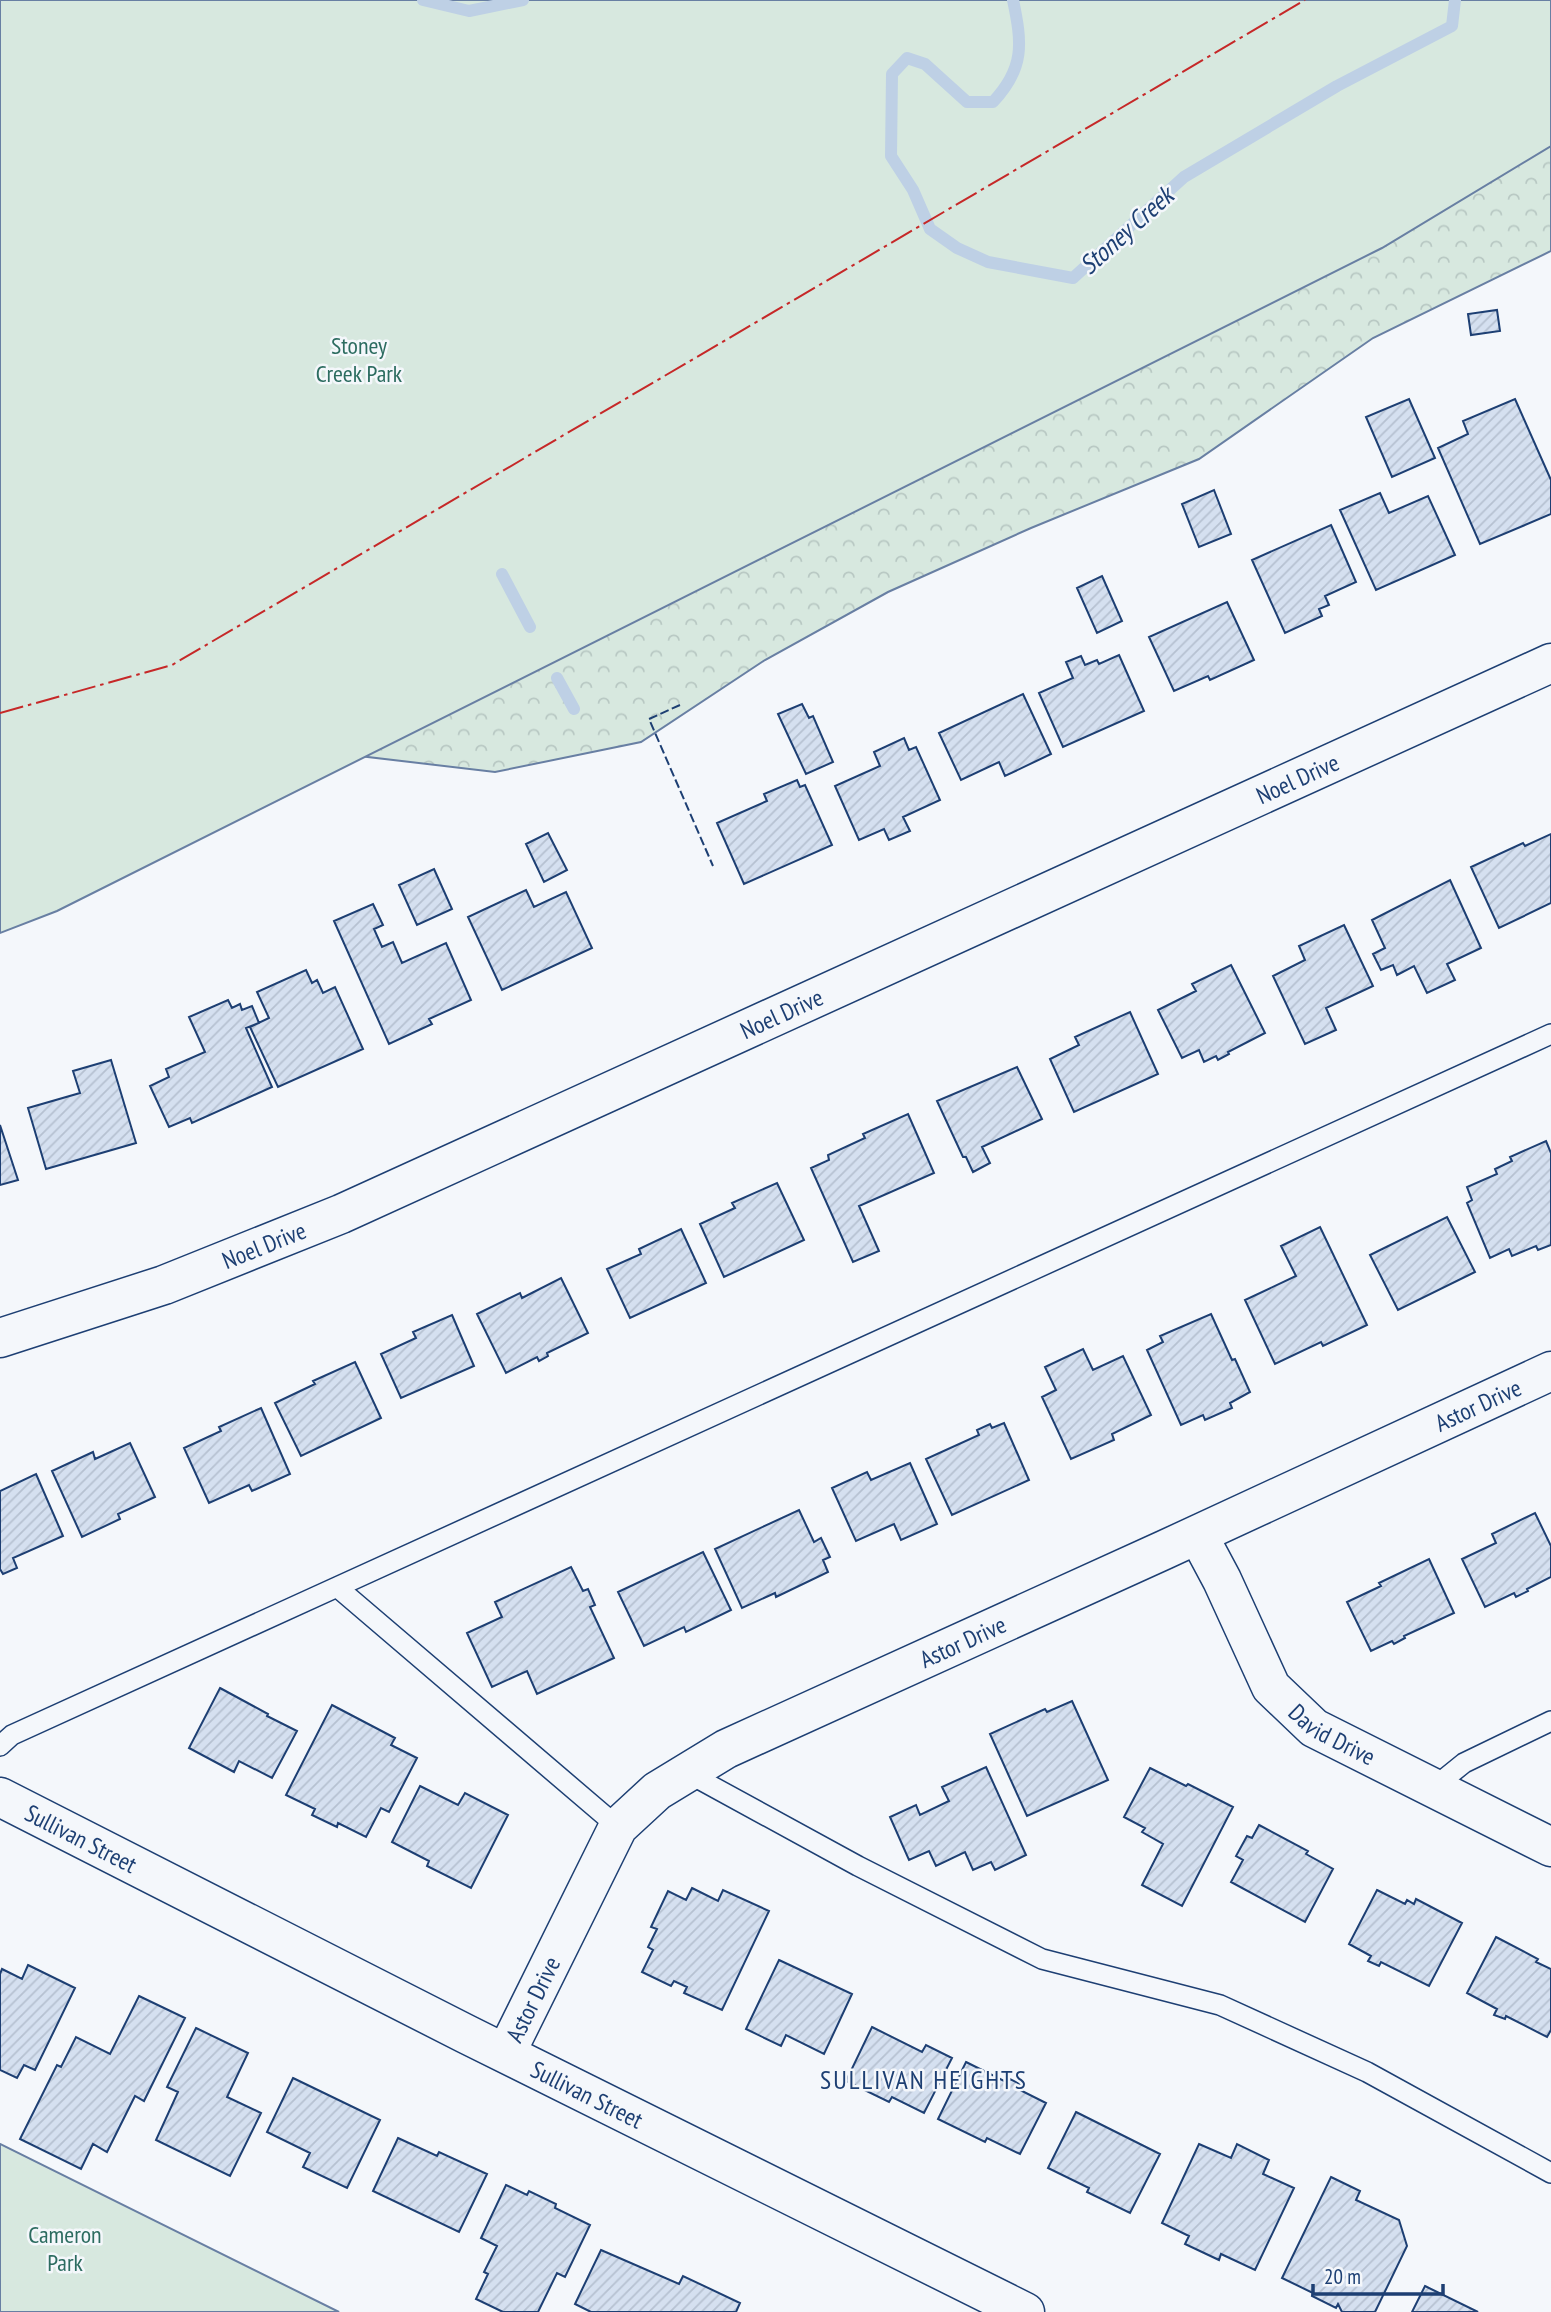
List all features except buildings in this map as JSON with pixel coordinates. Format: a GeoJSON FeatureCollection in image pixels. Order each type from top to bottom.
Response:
{"type":"FeatureCollection","features":[{"type":"Feature","properties":{"kind":"street","name":"Noel Drive"},"geometry":{"type":"LineString","coordinates":[[0,1338],[164,1285],[341,1214],[1551,663]]}},
{"type":"Feature","properties":{"kind":"street","name":"Astor Drive"},"geometry":{"type":"LineString","coordinates":[[506,2053],[618,1827],[657,1791],[686,1772],[726,1749],[1551,1371]]}},
{"type":"Feature","properties":{"kind":"street","name":"David Drive"},"geometry":{"type":"LineString","coordinates":[[1198,1535],[1222,1580],[1270,1687],[1314,1728],[1551,1847]]}},
{"type":"Feature","properties":{"kind":"street","name":"Sullivan Street"},"geometry":{"type":"LineString","coordinates":[[0,1797],[1025,2312]]}},
{"type":"Feature","properties":{"kind":"lane"},"geometry":{"type":"LineString","coordinates":[[0,1746],[12,1735],[1551,1034]]}},
{"type":"Feature","properties":{"kind":"lane"},"geometry":{"type":"LineString","coordinates":[[337,1587],[618,1827]]}},
{"type":"Feature","properties":{"kind":"lane"},"geometry":{"type":"LineString","coordinates":[[1433,1788],[1464,1763],[1551,1721]]}},
{"type":"Feature","properties":{"kind":"lane"},"geometry":{"type":"LineString","coordinates":[[686,1772],[858,1866],[1042,1959],[1220,2005],[1367,2072],[1551,2173]]}},
{"type":"Feature","properties":{"kind":"green space","name":"Stoney Creek Park"},"geometry":{"type":"Polygon","coordinates":[[[0,0],[1551,0],[1551,146],[1382,248],[57,911],[0,933],[0,0]]]}},
{"type":"Feature","properties":{"kind":"green space"},"geometry":{"type":"Polygon","coordinates":[[[1551,0],[1551,251],[1373,338],[1199,459],[1031,528],[888,592],[765,660],[641,742],[495,772],[334,753],[1551,0]]]}},
{"type":"Feature","properties":{"kind":"green space","name":"Cameron Park"},"geometry":{"type":"Polygon","coordinates":[[[0,2144],[339,2312],[0,2312],[0,2144]]]}},
{"type":"Feature","properties":{"kind":"waterway","name":"Stoney Creek"},"geometry":{"type":"LineString","coordinates":[[423,0],[469,11],[523,0]]}},
{"type":"Feature","properties":{"kind":"waterway","name":"Stoney Creek"},"geometry":{"type":"LineString","coordinates":[[1013,0],[1019,42],[1016,66],[1011,78],[993,102],[967,102],[925,64],[907,58],[892,74],[891,156],[913,190],[930,229],[957,248],[988,262],[1073,278],[1184,177],[1337,86],[1452,26],[1455,0]]}},
{"type":"Feature","properties":{"kind":"waterway"},"geometry":{"type":"LineString","coordinates":[[502,574],[530,627]]}},
{"type":"Feature","properties":{"kind":"waterway"},"geometry":{"type":"LineString","coordinates":[[557,678],[574,709]]}},
{"type":"Feature","properties":{"kind":"fence"},"geometry":{"type":"LineString","coordinates":[[680,705],[649,719],[713,866]]}},
{"type":"Feature","properties":{"kind":"power"},"geometry":{"type":"LineString","coordinates":[[0,713],[172,665],[1305,0]]}},
{"type":"Feature","properties":{"kind":"district","name":"SULLIVAN HEIGHTS"},"geometry":{"type":"Point","coordinates":[924,2079]}}]}
